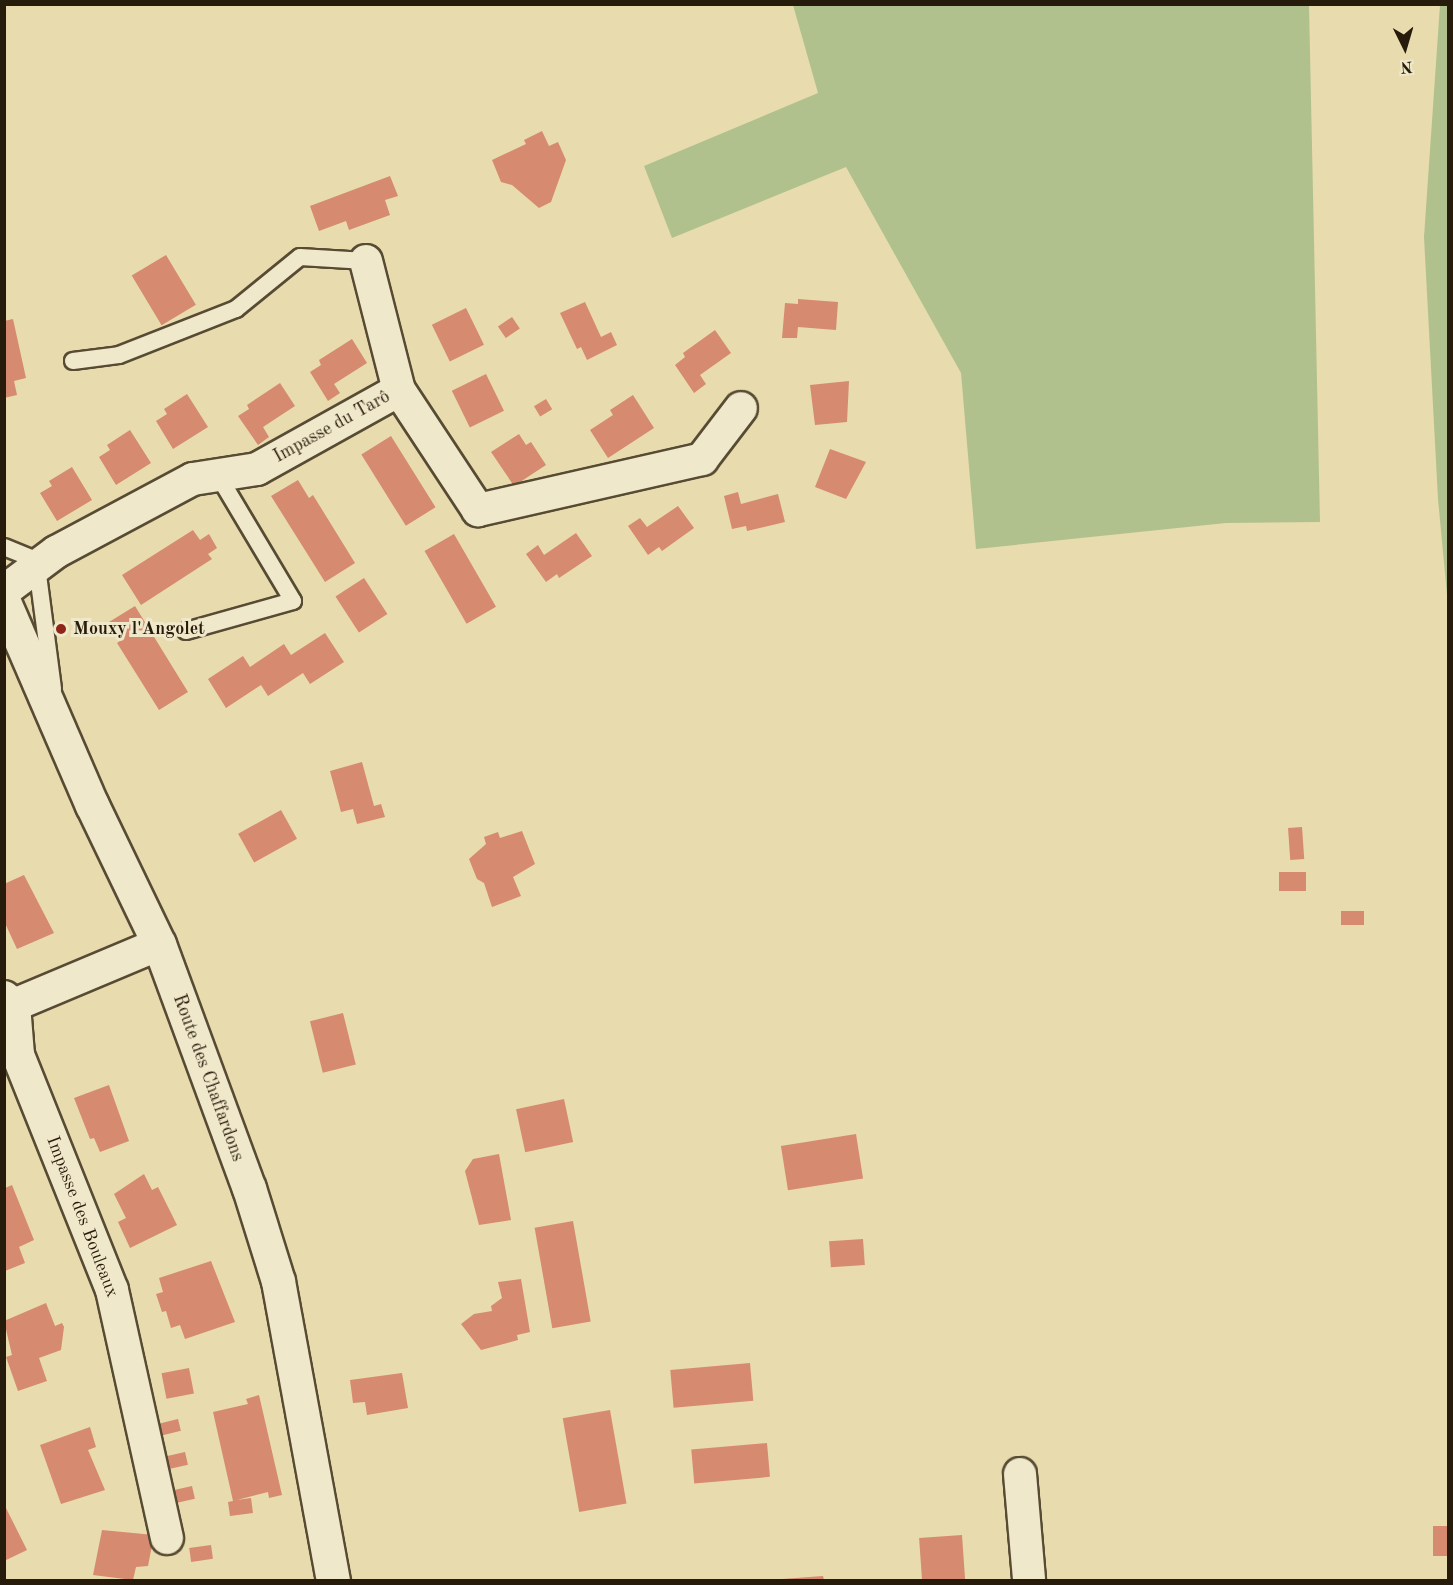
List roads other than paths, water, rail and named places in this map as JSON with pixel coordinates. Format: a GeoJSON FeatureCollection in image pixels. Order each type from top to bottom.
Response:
{"type":"FeatureCollection","features":[{"type":"Feature","properties":{"kind":"main road"},"geometry":{"type":"LineString","coordinates":[[4,602],[87,793]]}},
{"type":"Feature","properties":{"kind":"main road"},"geometry":{"type":"LineString","coordinates":[[4,654],[87,793]]}},
{"type":"Feature","properties":{"kind":"main road","name":"Route des Chaffardons"},"geometry":{"type":"LineString","coordinates":[[87,793],[149,948],[232,1142],[278,1281],[333,1581]]}},
{"type":"Feature","properties":{"kind":"street"},"geometry":{"type":"LineString","coordinates":[[366,261],[399,390]]}},
{"type":"Feature","properties":{"kind":"street","name":"Impasse du Tarô"},"geometry":{"type":"LineString","coordinates":[[4,591],[33,561],[193,479],[257,469],[399,390],[478,510],[702,459],[741,408]]}},
{"type":"Feature","properties":{"kind":"street"},"geometry":{"type":"LineString","coordinates":[[9,1001],[149,948]]}},
{"type":"Feature","properties":{"kind":"street","name":"Impasse des Bouleaux"},"geometry":{"type":"LineString","coordinates":[[9,1001],[18,1055],[112,1290],[167,1538]]}},
{"type":"Feature","properties":{"kind":"street"},"geometry":{"type":"LineString","coordinates":[[1020,1474],[1029,1581]]}},
{"type":"Feature","properties":{"kind":"lane"},"geometry":{"type":"LineString","coordinates":[[73,361],[119,355],[236,309],[300,257],[366,261]]}},
{"type":"Feature","properties":{"kind":"lane"},"geometry":{"type":"LineString","coordinates":[[186,631],[293,600],[218,475]]}},
{"type":"Feature","properties":{"kind":"lane"},"geometry":{"type":"LineString","coordinates":[[4,547],[33,561],[59,732]]}},
{"type":"Feature","properties":{"kind":"place","name":"Mouxy l'Angolet"},"geometry":{"type":"Point","coordinates":[61,629]}}]}
